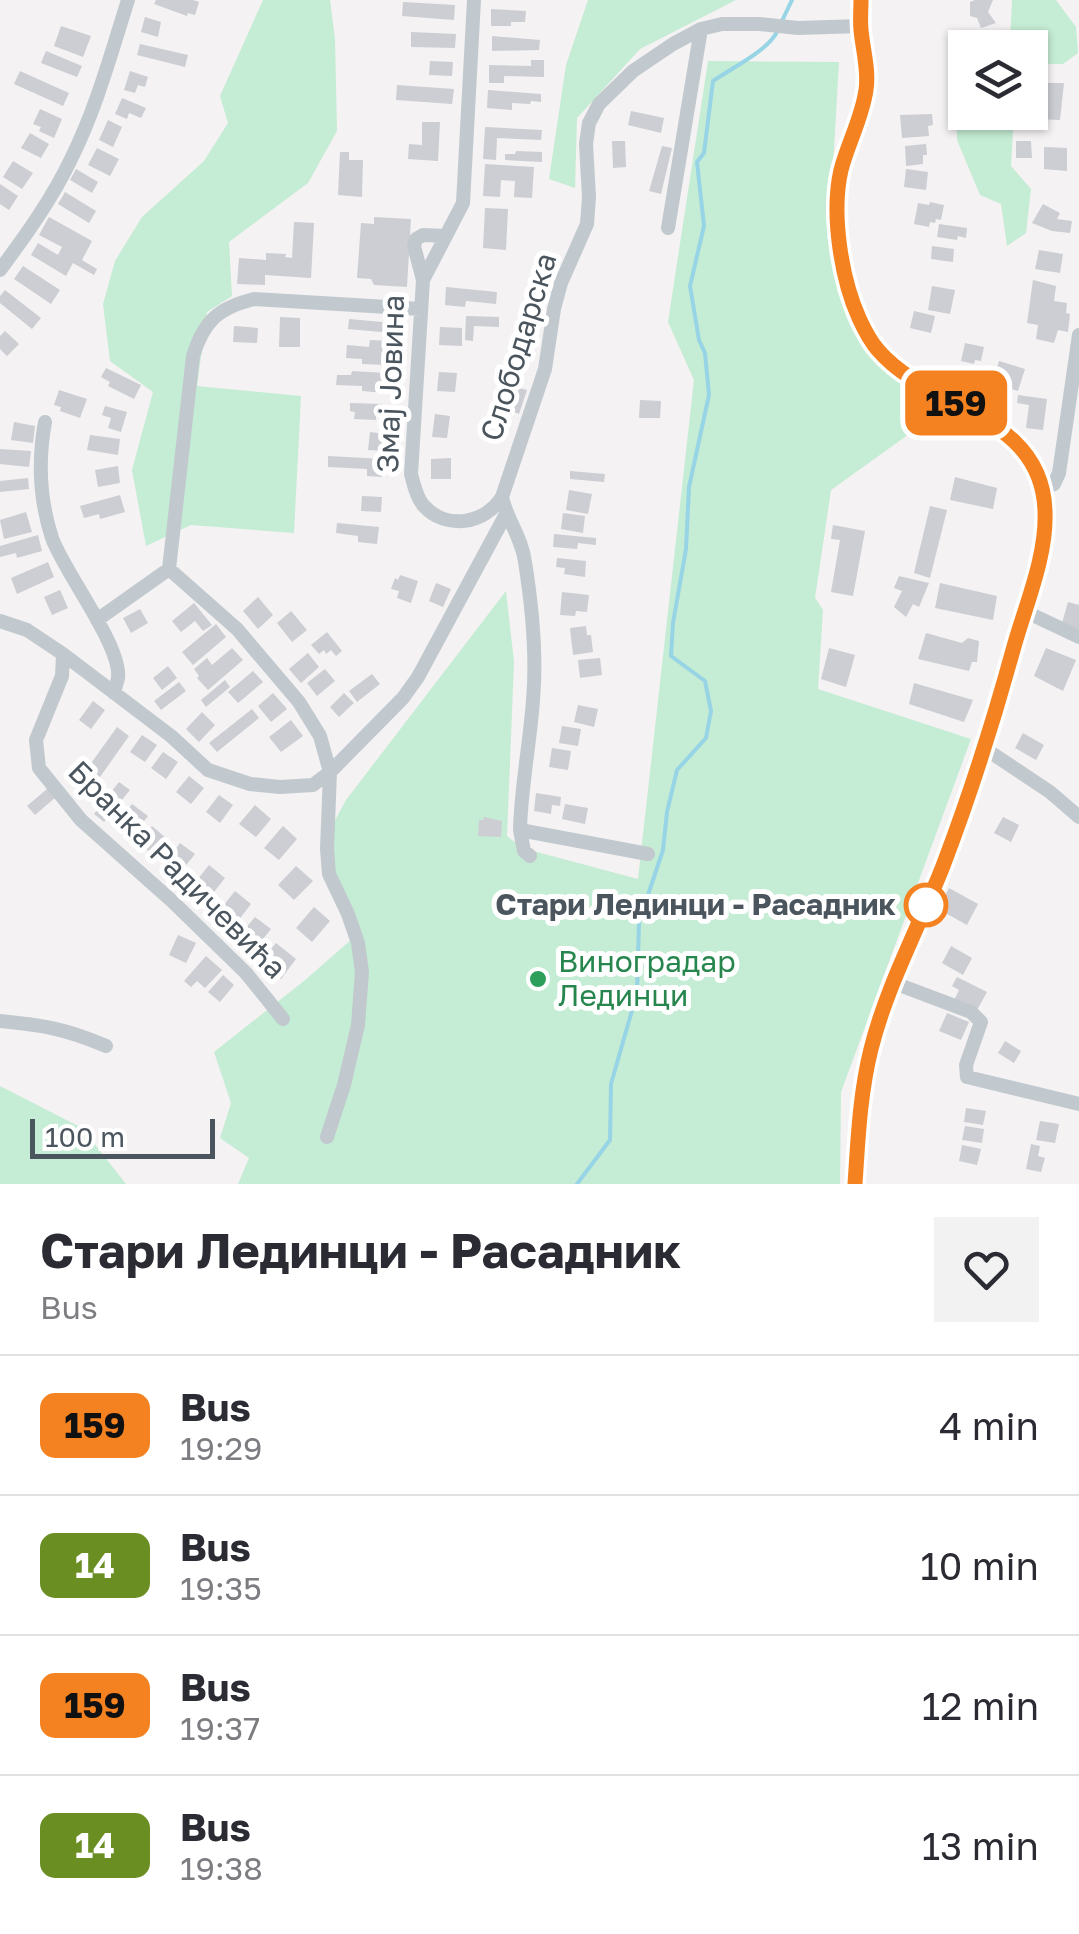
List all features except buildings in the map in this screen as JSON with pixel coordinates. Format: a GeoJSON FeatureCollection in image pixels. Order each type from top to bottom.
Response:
{"type":"FeatureCollection","features":[{"type":"Feature","properties":{"kind":"street"},"geometry":{"type":"LineString","coordinates":[[0,270],[28,233],[70,160],[97,97],[128,0]]}},
{"type":"Feature","properties":{"kind":"street","name":"Змај Јовина"},"geometry":{"type":"LineString","coordinates":[[474,0],[463,203],[423,280],[411,474],[424,505],[437,516],[453,521],[470,521],[486,515],[502,497]]}},
{"type":"Feature","properties":{"kind":"street"},"geometry":{"type":"LineString","coordinates":[[855,1184],[860,1107],[876,1032],[943,866],[984,748],[1024,612],[1046,514],[1042,489],[1028,458],[1004,431],[916,382],[878,351],[852,301],[842,253],[837,191],[865,96],[861,0]]}},
{"type":"Feature","properties":{"kind":"street","name":"Слободарска"},"geometry":{"type":"LineString","coordinates":[[502,497],[545,369],[561,283],[587,224],[586,144],[598,104],[634,71],[701,29],[722,24],[860,26]]}},
{"type":"Feature","properties":{"kind":"street"},"geometry":{"type":"LineString","coordinates":[[668,228],[701,29]]}},
{"type":"Feature","properties":{"kind":"street"},"geometry":{"type":"LineString","coordinates":[[423,280],[414,246],[416,239],[423,235],[446,236]]}},
{"type":"Feature","properties":{"kind":"street"},"geometry":{"type":"LineString","coordinates":[[97,620],[168,569],[193,356],[200,334],[214,317],[232,304],[254,299],[421,309]]}},
{"type":"Feature","properties":{"kind":"street"},"geometry":{"type":"LineString","coordinates":[[1042,489],[1054,484],[1059,472],[1079,335]]}},
{"type":"Feature","properties":{"kind":"street"},"geometry":{"type":"LineString","coordinates":[[46,422],[40,449],[49,524],[65,567],[112,653],[119,675],[114,692]]}},
{"type":"Feature","properties":{"kind":"street"},"geometry":{"type":"LineString","coordinates":[[502,497],[525,557],[534,669],[520,830],[524,852],[530,856]]}},
{"type":"Feature","properties":{"kind":"street"},"geometry":{"type":"LineString","coordinates":[[0,621],[27,630],[63,654],[171,736],[208,770],[250,784],[314,785],[403,698],[418,677],[506,514]]}},
{"type":"Feature","properties":{"kind":"street"},"geometry":{"type":"LineString","coordinates":[[168,569],[238,629],[299,702],[320,736],[330,772],[329,874],[358,943],[362,972],[358,1025],[327,1137]]}},
{"type":"Feature","properties":{"kind":"street"},"geometry":{"type":"LineString","coordinates":[[1024,612],[1079,637]]}},
{"type":"Feature","properties":{"kind":"street","name":"Бранка Радичевића"},"geometry":{"type":"LineString","coordinates":[[63,654],[62,676],[36,740],[39,768],[81,820],[246,973],[283,1019]]}},
{"type":"Feature","properties":{"kind":"street"},"geometry":{"type":"LineString","coordinates":[[984,748],[1050,792],[1079,817]]}},
{"type":"Feature","properties":{"kind":"street"},"geometry":{"type":"LineString","coordinates":[[520,830],[648,854]]}},
{"type":"Feature","properties":{"kind":"street"},"geometry":{"type":"LineString","coordinates":[[894,982],[971,1012],[981,1022],[966,1065],[967,1077],[1079,1104]]}},
{"type":"Feature","properties":{"kind":"street"},"geometry":{"type":"LineString","coordinates":[[0,1021],[50,1026],[106,1046]]}},
{"type":"Feature","properties":{"kind":"green space"},"geometry":{"type":"Polygon","coordinates":[[[263,0],[330,0],[337,131],[308,183],[229,242],[232,296],[207,312],[197,386],[301,396],[294,533],[191,525],[146,546],[132,470],[153,392],[110,361],[103,304],[115,261],[142,217],[204,161],[228,123],[220,96],[263,0]]]}},
{"type":"Feature","properties":{"kind":"green space"},"geometry":{"type":"Polygon","coordinates":[[[588,0],[736,0],[640,49],[577,118],[575,188],[549,179],[566,65],[588,0]]]}},
{"type":"Feature","properties":{"kind":"green space"},"geometry":{"type":"Polygon","coordinates":[[[1012,0],[1056,0],[1076,27],[1078,53],[1063,64],[1048,64],[1048,30],[1011,30],[1012,0]]]}},
{"type":"Feature","properties":{"kind":"green space"},"geometry":{"type":"Polygon","coordinates":[[[708,61],[839,62],[830,218],[847,318],[881,365],[944,409],[831,490],[815,598],[823,610],[818,689],[971,739],[841,1092],[840,1184],[238,1184],[249,1158],[220,1138],[231,1103],[214,1052],[353,938],[324,841],[346,800],[506,591],[514,662],[507,836],[522,848],[638,879],[694,380],[668,322],[708,61]]]}},
{"type":"Feature","properties":{"kind":"green space"},"geometry":{"type":"Polygon","coordinates":[[[957,130],[1013,130],[1011,166],[1031,189],[1026,233],[1007,246],[1001,204],[980,195],[957,140],[957,130]]]}},
{"type":"Feature","properties":{"kind":"green space"},"geometry":{"type":"Polygon","coordinates":[[[0,1086],[82,1128],[126,1184],[0,1184],[0,1086]]]}},
{"type":"Feature","properties":{"kind":"waterway"},"geometry":{"type":"LineString","coordinates":[[781,23],[792,0]]}},
{"type":"Feature","properties":{"kind":"waterway"},"geometry":{"type":"LineString","coordinates":[[577,1184],[610,1140],[611,1084],[637,993],[639,922],[663,850],[677,770],[706,738],[711,711],[705,681],[671,656],[686,549],[689,487],[709,395],[705,353],[699,340],[690,286],[704,226],[697,162],[704,153],[713,81],[757,52],[777,32]]}},
{"type":"Feature","properties":{"kind":"bus line","name":"159"},"geometry":{"type":"LineString","coordinates":[[855,1184],[860,1107],[870,1053],[984,748],[1038,564],[1046,514],[1042,489],[1017,444],[984,418],[916,382],[890,362],[868,335],[852,301],[844,266],[837,191],[865,96],[861,0]]}},
{"type":"Feature","properties":{"kind":"place","name":"Стари Лединци - Расадник"},"geometry":{"type":"Point","coordinates":[926,905]}},
{"type":"Feature","properties":{"kind":"place","name":"Виноградар Лединци"},"geometry":{"type":"Point","coordinates":[538,979]}}]}
